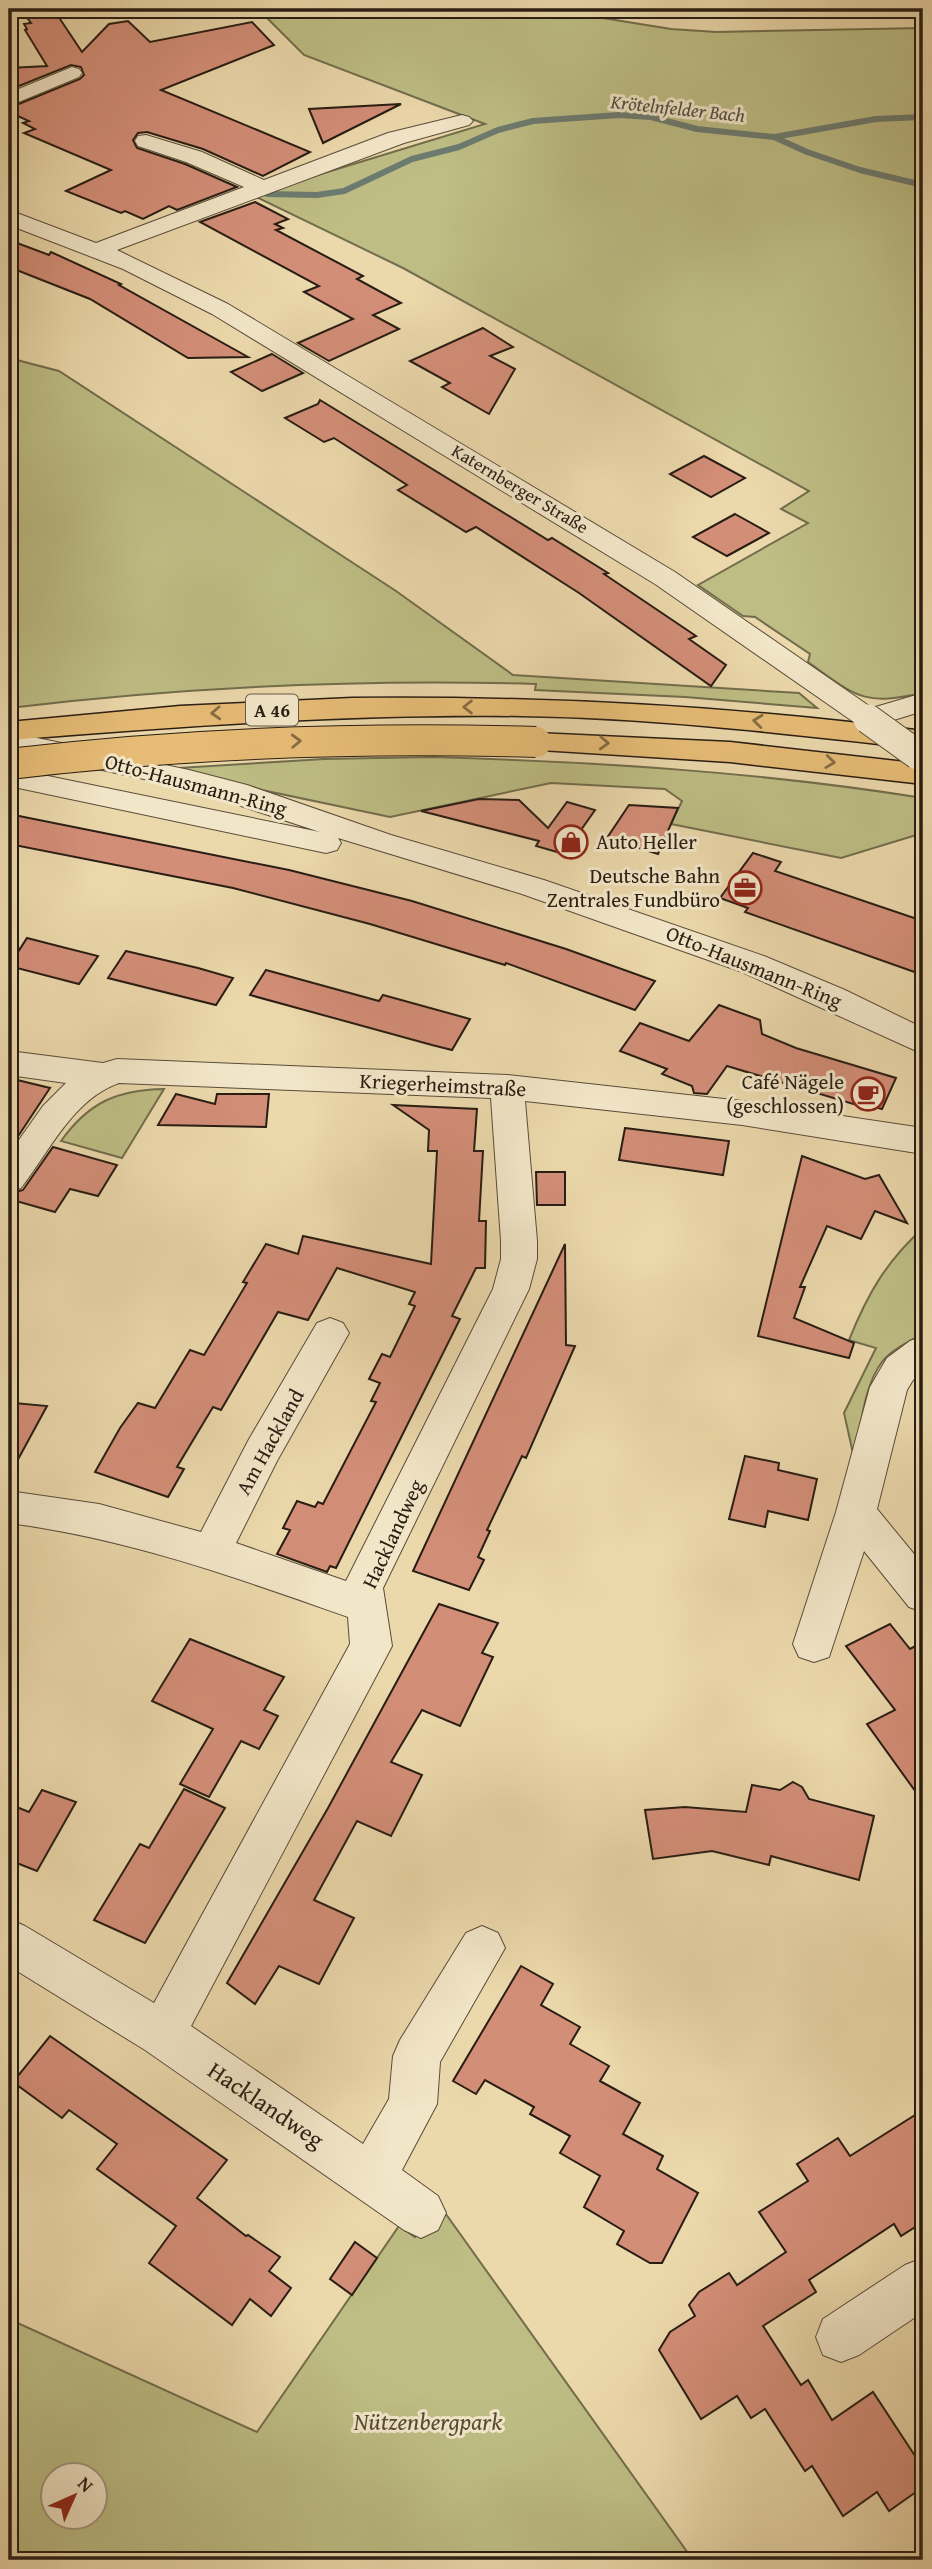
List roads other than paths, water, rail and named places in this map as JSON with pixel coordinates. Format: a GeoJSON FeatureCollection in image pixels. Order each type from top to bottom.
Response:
{"type":"FeatureCollection","features":[{"type":"Feature","properties":{"kind":"highway","name":"A 46"},"geometry":{"type":"LineString","coordinates":[[9,731],[220,712],[319,708],[536,707],[698,715],[923,740]]}},
{"type":"Feature","properties":{"kind":"highway","name":"A 46"},"geometry":{"type":"LineString","coordinates":[[9,764],[108,753],[253,743],[408,738],[608,743],[740,753],[923,774]]}},
{"type":"Feature","properties":{"kind":"street"},"geometry":{"type":"LineString","coordinates":[[9,100],[72,73]]}},
{"type":"Feature","properties":{"kind":"street"},"geometry":{"type":"LineString","coordinates":[[97,250],[396,138],[462,121]]}},
{"type":"Feature","properties":{"kind":"street"},"geometry":{"type":"LineString","coordinates":[[146,141],[194,157],[262,187]]}},
{"type":"Feature","properties":{"kind":"street","name":"Katernberger Straße"},"geometry":{"type":"LineString","coordinates":[[9,217],[97,250],[219,309],[571,520],[727,619],[923,759]]}},
{"type":"Feature","properties":{"kind":"street"},"geometry":{"type":"LineString","coordinates":[[869,719],[913,704]]}},
{"type":"Feature","properties":{"kind":"street","name":"Otto-Hausmann-Ring"},"geometry":{"type":"LineString","coordinates":[[9,741],[136,767],[236,792],[380,842],[533,887],[645,924],[834,998],[923,1042]]}},
{"type":"Feature","properties":{"kind":"street","name":"Otto-Hausmann-Ring"},"geometry":{"type":"LineString","coordinates":[[9,777],[334,845],[380,842]]}},
{"type":"Feature","properties":{"kind":"street","name":"Kriegerheimstraße"},"geometry":{"type":"LineString","coordinates":[[9,1063],[99,1074],[117,1070],[507,1087],[742,1113],[923,1141]]}},
{"type":"Feature","properties":{"kind":"street"},"geometry":{"type":"LineString","coordinates":[[9,1179],[65,1104],[86,1082],[99,1074]]}},
{"type":"Feature","properties":{"kind":"street","name":"Hacklandweg"},"geometry":{"type":"LineString","coordinates":[[162,2034],[371,1646],[372,1635],[364,1605],[363,1588],[505,1304],[519,1259],[507,1087]]}},
{"type":"Feature","properties":{"kind":"street","name":"Am Hackland"},"geometry":{"type":"LineString","coordinates":[[211,1553],[262,1452],[330,1333]]}},
{"type":"Feature","properties":{"kind":"street"},"geometry":{"type":"LineString","coordinates":[[814,1644],[856,1512],[889,1387],[900,1369],[923,1351]]}},
{"type":"Feature","properties":{"kind":"street"},"geometry":{"type":"LineString","coordinates":[[9,1507],[36,1509],[177,1541],[364,1605]]}},
{"type":"Feature","properties":{"kind":"street"},"geometry":{"type":"LineString","coordinates":[[856,1512],[923,1595]]}},
{"type":"Feature","properties":{"kind":"street","name":"Hacklandweg"},"geometry":{"type":"LineString","coordinates":[[9,1941],[162,2034],[421,2213]]}},
{"type":"Feature","properties":{"kind":"street"},"geometry":{"type":"LineString","coordinates":[[371,2177],[413,2104],[417,2056],[482,1948]]}},
{"type":"Feature","properties":{"kind":"street"},"geometry":{"type":"LineString","coordinates":[[841,2337],[923,2283]]}},
{"type":"Feature","properties":{"kind":"waterway","name":"Krötelnfelder Bach"},"geometry":{"type":"LineString","coordinates":[[267,194],[317,195],[344,191],[412,159],[459,147],[498,130],[533,121],[619,115],[651,117],[697,129],[774,137]]}},
{"type":"Feature","properties":{"kind":"waterway"},"geometry":{"type":"LineString","coordinates":[[774,137],[876,119],[923,117]]}},
{"type":"Feature","properties":{"kind":"waterway","name":"Krötelnfelder Bach"},"geometry":{"type":"LineString","coordinates":[[774,137],[807,152],[860,170],[923,185]]}},
{"type":"Feature","properties":{"kind":"place","name":"Auto Heller"},"geometry":{"type":"Point","coordinates":[571,842]}},
{"type":"Feature","properties":{"kind":"place","name":"Deutsche Bahn Zentrales Fundbüro"},"geometry":{"type":"Point","coordinates":[745,888]}},
{"type":"Feature","properties":{"kind":"place","name":"Café Nägele (geschlossen)"},"geometry":{"type":"Point","coordinates":[868,1094]}},
{"type":"Feature","properties":{"kind":"park label","name":"Nützenbergpark"},"geometry":{"type":"Point","coordinates":[428,2422]}}]}
